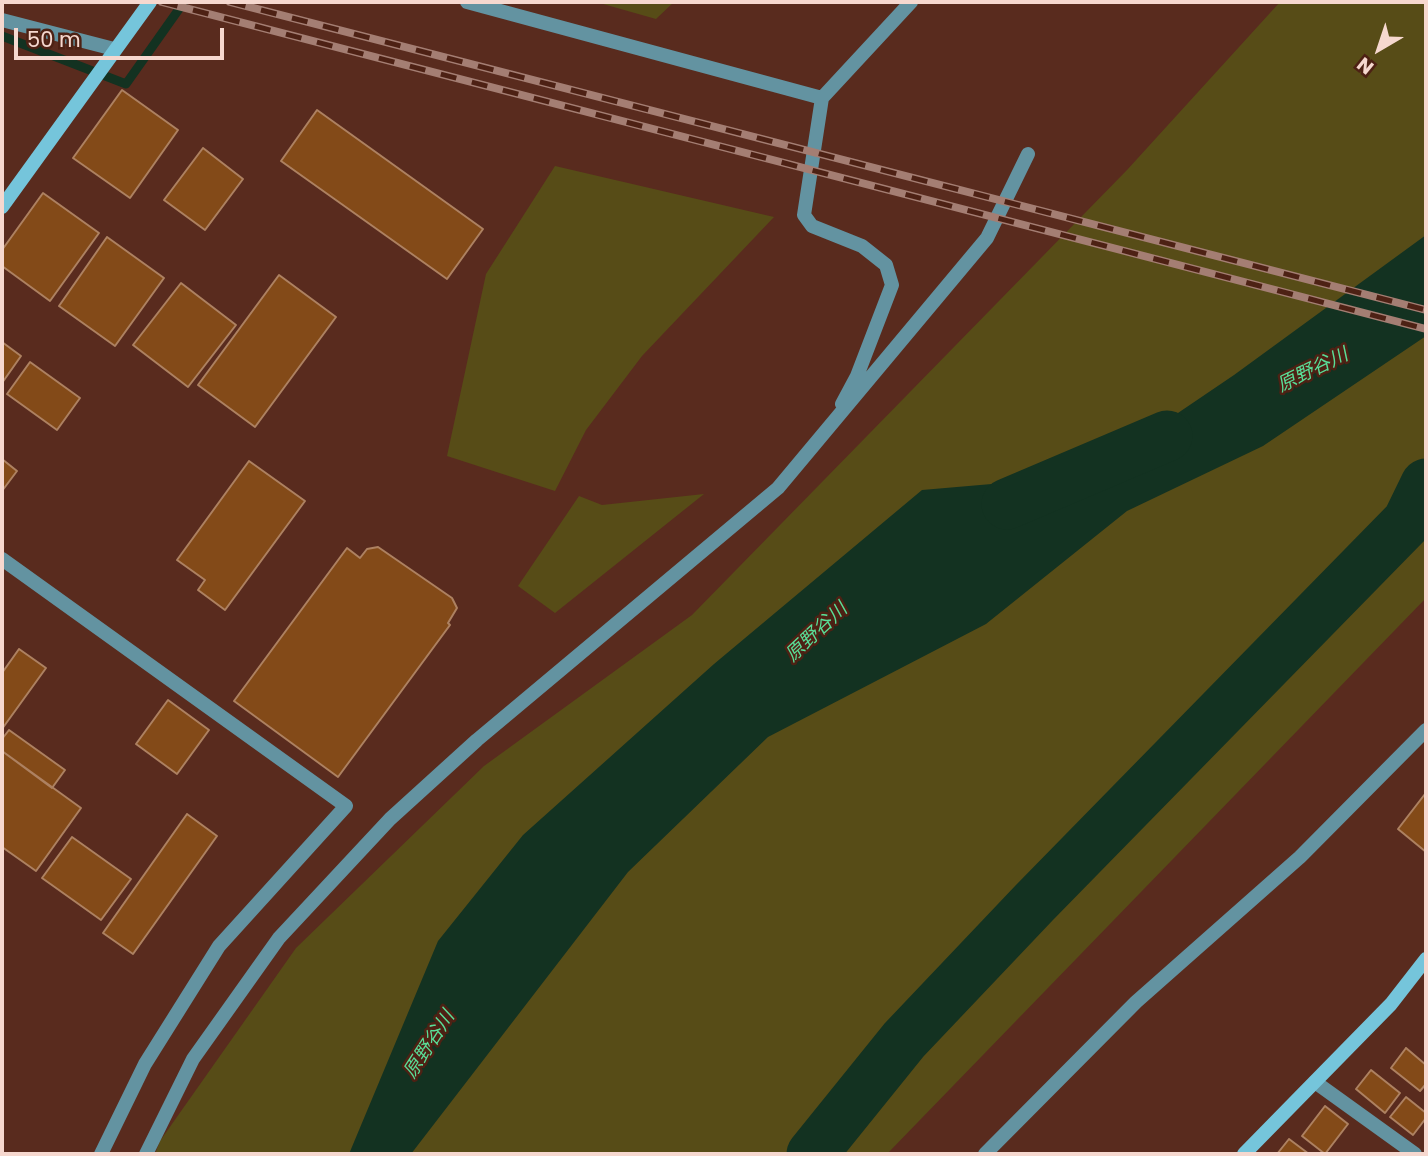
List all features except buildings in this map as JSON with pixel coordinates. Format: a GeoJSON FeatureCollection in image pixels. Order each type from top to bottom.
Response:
{"type":"FeatureCollection","features":[{"type":"Feature","properties":{"kind":"street"},"geometry":{"type":"LineString","coordinates":[[2,207],[150,2]]}},
{"type":"Feature","properties":{"kind":"street"},"geometry":{"type":"LineString","coordinates":[[467,2],[821,98]]}},
{"type":"Feature","properties":{"kind":"street"},"geometry":{"type":"LineString","coordinates":[[827,432],[857,376],[892,285],[886,265],[862,246],[812,226],[804,215],[821,98],[911,2]]}},
{"type":"Feature","properties":{"kind":"street"},"geometry":{"type":"LineString","coordinates":[[2,20],[114,49]]}},
{"type":"Feature","properties":{"kind":"street"},"geometry":{"type":"LineString","coordinates":[[146,1154],[193,1059],[279,938],[390,819],[477,740],[778,488],[987,237],[1028,154]]}},
{"type":"Feature","properties":{"kind":"street"},"geometry":{"type":"LineString","coordinates":[[2,559],[346,806],[219,946],[145,1064],[101,1154]]}},
{"type":"Feature","properties":{"kind":"street"},"geometry":{"type":"LineString","coordinates":[[985,1154],[1136,1002],[1300,857],[1426,730]]}},
{"type":"Feature","properties":{"kind":"street"},"geometry":{"type":"LineString","coordinates":[[1244,1154],[1391,1004],[1426,959]]}},
{"type":"Feature","properties":{"kind":"street"},"geometry":{"type":"LineString","coordinates":[[1315,1082],[1415,1154]]}},
{"type":"Feature","properties":{"kind":"shaded area"},"geometry":{"type":"Polygon","coordinates":[[[596,2],[674,2],[656,19],[596,2]]]}},
{"type":"Feature","properties":{"kind":"shaded area"},"geometry":{"type":"Polygon","coordinates":[[[1280,2],[1426,2],[1426,598],[887,1154],[155,1154],[160,1141],[296,948],[484,766],[692,615],[1127,170],[1280,2]]]}},
{"type":"Feature","properties":{"kind":"shaded area"},"geometry":{"type":"Polygon","coordinates":[[[555,166],[774,217],[642,356],[586,430],[555,491],[447,456],[486,274],[555,166]]]}},
{"type":"Feature","properties":{"kind":"shaded area"},"geometry":{"type":"Polygon","coordinates":[[[704,494],[555,613],[518,586],[579,496],[602,505],[704,494]]]}},
{"type":"Feature","properties":{"kind":"water"},"geometry":{"type":"Polygon","coordinates":[[[1426,235],[1426,336],[1263,446],[1127,511],[986,624],[768,737],[628,872],[411,1154],[349,1154],[438,941],[523,835],[714,664],[922,490],[1085,476],[1234,375],[1426,235]]]}},
{"type":"Feature","properties":{"kind":"waterway"},"geometry":{"type":"LineString","coordinates":[[2,36],[126,84],[184,2]]}},
{"type":"Feature","properties":{"kind":"waterway","name":"原野谷川"},"geometry":{"type":"LineString","coordinates":[[1007,504],[1167,436]]}},
{"type":"Feature","properties":{"kind":"waterway","name":"原野谷川"},"geometry":{"type":"LineString","coordinates":[[812,1154],[904,1040],[1034,903],[1408,521],[1426,484]]}},
{"type":"Feature","properties":{"kind":"railway"},"geometry":{"type":"LineString","coordinates":[[162,2],[1426,329]]}},
{"type":"Feature","properties":{"kind":"railway"},"geometry":{"type":"LineString","coordinates":[[230,2],[1426,310]]}}]}
